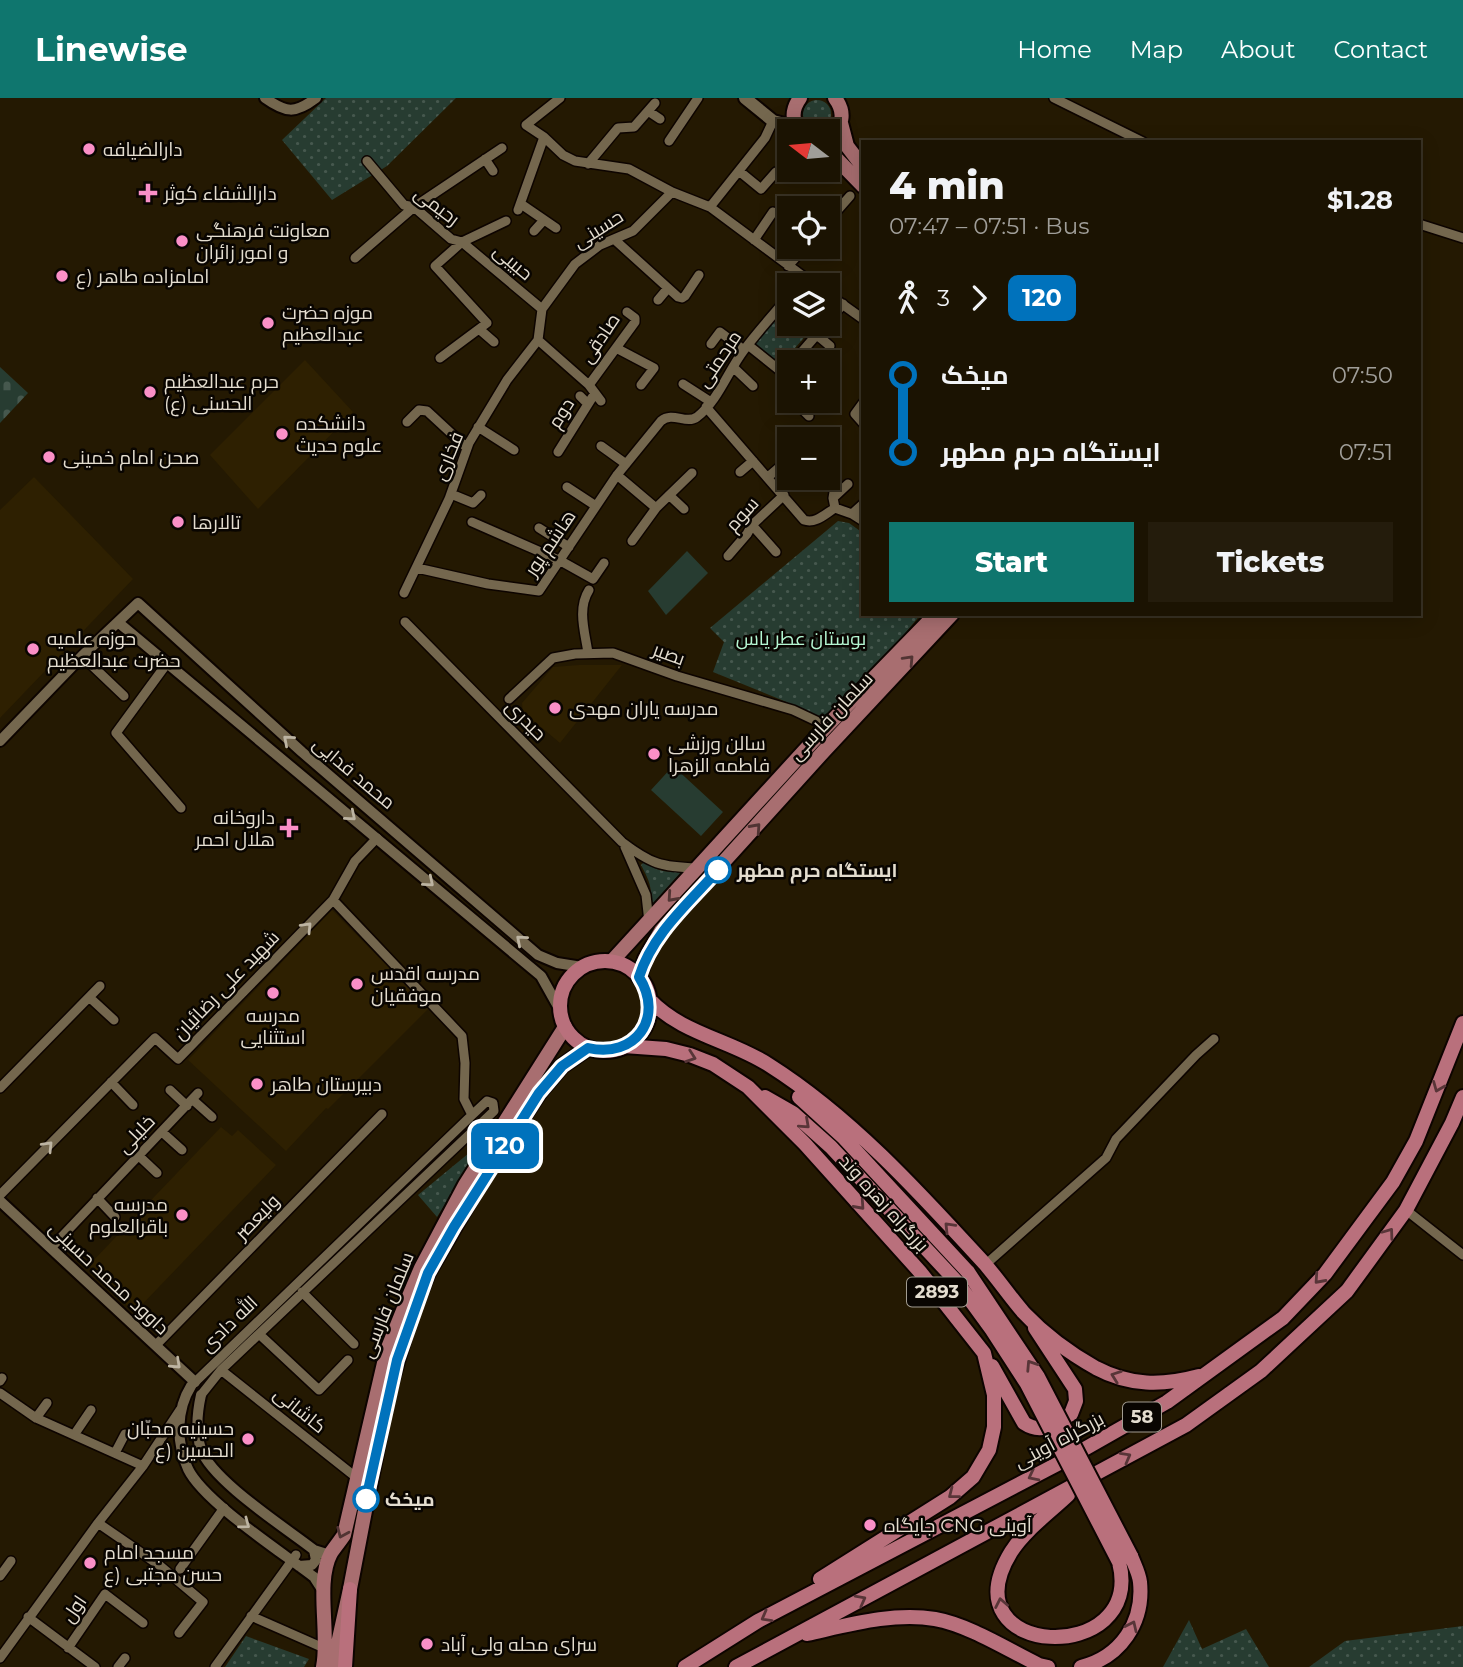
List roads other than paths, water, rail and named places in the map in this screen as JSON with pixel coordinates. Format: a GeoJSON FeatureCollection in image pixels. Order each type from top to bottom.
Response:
{"type":"FeatureCollection","features":[{"type":"Feature","properties":{"kind":"highway"},"geometry":{"type":"LineString","coordinates":[[612,961],[639,977],[649,999],[649,1010],[642,1030],[624,1046],[600,1051],[588,1048],[570,1036],[560,1010],[564,985],[582,967],[591,962],[612,961]]}},
{"type":"Feature","properties":{"kind":"highway","name":"بزرگراه زهره وند"},"geometry":{"type":"LineString","coordinates":[[649,999],[673,1020],[769,1065],[845,1122],[897,1172],[985,1265],[1026,1314],[1072,1353],[1096,1368],[1140,1384],[1161,1384],[1207,1374]]}},
{"type":"Feature","properties":{"kind":"highway","name":"بزرگراه آوینی"},"geometry":{"type":"LineString","coordinates":[[685,1667],[758,1621],[1065,1460],[1167,1402],[1283,1318],[1325,1274],[1392,1182],[1416,1141],[1463,1023]]}},
{"type":"Feature","properties":{"kind":"highway","name":"بزرگراه زهره وند"},"geometry":{"type":"LineString","coordinates":[[624,1046],[666,1049],[690,1055],[713,1065],[793,1113],[962,1277]]}},
{"type":"Feature","properties":{"kind":"highway","name":"بزرگراه زهره وند"},"geometry":{"type":"LineString","coordinates":[[769,1065],[843,1138],[962,1277],[1038,1377],[1125,1559]]}},
{"type":"Feature","properties":{"kind":"highway","name":"بزرگراه زهره وند"},"geometry":{"type":"LineString","coordinates":[[748,1087],[805,1144],[921,1273],[984,1353],[994,1395],[994,1427],[989,1450],[973,1477],[950,1497],[821,1578],[808,1595]]}},
{"type":"Feature","properties":{"kind":"highway","name":"58"},"geometry":{"type":"LineString","coordinates":[[736,1667],[1186,1425],[1261,1371],[1347,1291],[1406,1210],[1463,1097]]}},
{"type":"Feature","properties":{"kind":"highway"},"geometry":{"type":"LineString","coordinates":[[984,1353],[1024,1423],[1033,1429],[1042,1430],[1071,1414],[1076,1401],[1075,1389],[1026,1314]]}},
{"type":"Feature","properties":{"kind":"highway"},"geometry":{"type":"LineString","coordinates":[[1056,1654],[1032,1648],[1019,1639],[1009,1628],[998,1591],[1002,1571],[1012,1552],[1027,1533],[1083,1481]]}},
{"type":"Feature","properties":{"kind":"highway"},"geometry":{"type":"LineString","coordinates":[[1102,1638],[1110,1632],[1119,1615],[1125,1559]]}},
{"type":"Feature","properties":{"kind":"highway"},"geometry":{"type":"LineString","coordinates":[[1081,1667],[1108,1656],[1123,1643],[1135,1625],[1140,1602],[1140,1580],[1125,1559]]}},
{"type":"Feature","properties":{"kind":"highway"},"geometry":{"type":"LineString","coordinates":[[345,1667],[350,1589]]}},
{"type":"Feature","properties":{"kind":"highway"},"geometry":{"type":"LineString","coordinates":[[789,1638],[847,1626],[918,1617],[958,1626],[1048,1667]]}},
{"type":"Feature","properties":{"kind":"main road"},"geometry":{"type":"LineString","coordinates":[[744,98],[777,122]]}},
{"type":"Feature","properties":{"kind":"main road"},"geometry":{"type":"LineString","coordinates":[[795,119],[793,112],[799,98]]}},
{"type":"Feature","properties":{"kind":"main road"},"geometry":{"type":"LineString","coordinates":[[835,98],[841,108],[847,146],[861,164]]}},
{"type":"Feature","properties":{"kind":"main road"},"geometry":{"type":"LineString","coordinates":[[841,119],[844,98]]}},
{"type":"Feature","properties":{"kind":"main road"},"geometry":{"type":"LineString","coordinates":[[840,162],[861,184]]}},
{"type":"Feature","properties":{"kind":"main road","name":"سلمان فارسی"},"geometry":{"type":"LineString","coordinates":[[612,961],[827,726],[934,616]]}},
{"type":"Feature","properties":{"kind":"main road","name":"سلمان فارسی"},"geometry":{"type":"LineString","coordinates":[[639,977],[645,959],[661,931],[950,616]]}},
{"type":"Feature","properties":{"kind":"main road","name":"سلمان فارسی"},"geometry":{"type":"LineString","coordinates":[[323,1667],[326,1649],[323,1591],[330,1555],[344,1535],[387,1350],[421,1268],[465,1185],[565,1027]]}},
{"type":"Feature","properties":{"kind":"main road","name":"سلمان فارسی"},"geometry":{"type":"LineString","coordinates":[[332,1667],[350,1589],[387,1396],[409,1321],[428,1273],[460,1216],[539,1093],[562,1066],[588,1048]]}},
{"type":"Feature","properties":{"kind":"street"},"geometry":{"type":"LineString","coordinates":[[265,98],[282,110],[297,110],[316,98]]}},
{"type":"Feature","properties":{"kind":"street"},"geometry":{"type":"LineString","coordinates":[[560,98],[526,125],[563,155],[588,164],[629,169],[672,192],[710,207],[794,273]]}},
{"type":"Feature","properties":{"kind":"street"},"geometry":{"type":"LineString","coordinates":[[669,141],[698,98]]}},
{"type":"Feature","properties":{"kind":"street"},"geometry":{"type":"LineString","coordinates":[[1054,98],[1139,140]]}},
{"type":"Feature","properties":{"kind":"street"},"geometry":{"type":"LineString","coordinates":[[588,164],[618,128],[634,127],[655,103]]}},
{"type":"Feature","properties":{"kind":"street"},"geometry":{"type":"LineString","coordinates":[[648,111],[660,119]]}},
{"type":"Feature","properties":{"kind":"street"},"geometry":{"type":"LineString","coordinates":[[710,207],[765,138],[773,121]]}},
{"type":"Feature","properties":{"kind":"street"},"geometry":{"type":"LineString","coordinates":[[544,137],[520,207],[556,229]]}},
{"type":"Feature","properties":{"kind":"street"},"geometry":{"type":"LineString","coordinates":[[355,258],[414,207],[502,148]]}},
{"type":"Feature","properties":{"kind":"street"},"geometry":{"type":"LineString","coordinates":[[485,159],[493,171]]}},
{"type":"Feature","properties":{"kind":"street","name":"رحیمی"},"geometry":{"type":"LineString","coordinates":[[367,161],[404,205],[414,207],[451,239],[462,242]]}},
{"type":"Feature","properties":{"kind":"street"},"geometry":{"type":"LineString","coordinates":[[739,171],[761,189],[776,172]]}},
{"type":"Feature","properties":{"kind":"street","name":"حسینی"},"geometry":{"type":"LineString","coordinates":[[538,340],[542,309],[575,264],[600,245],[632,231],[672,192]]}},
{"type":"Feature","properties":{"kind":"street"},"geometry":{"type":"LineString","coordinates":[[840,207],[850,195]]}},
{"type":"Feature","properties":{"kind":"street"},"geometry":{"type":"LineString","coordinates":[[754,240],[773,212]]}},
{"type":"Feature","properties":{"kind":"street"},"geometry":{"type":"LineString","coordinates":[[534,231],[544,220]]}},
{"type":"Feature","properties":{"kind":"street"},"geometry":{"type":"LineString","coordinates":[[440,358],[487,323],[435,266],[462,242],[506,221]]}},
{"type":"Feature","properties":{"kind":"street"},"geometry":{"type":"LineString","coordinates":[[1421,225],[1463,237]]}},
{"type":"Feature","properties":{"kind":"street"},"geometry":{"type":"LineString","coordinates":[[615,240],[682,298],[698,275]]}},
{"type":"Feature","properties":{"kind":"street","name":"حبیبی"},"geometry":{"type":"LineString","coordinates":[[462,242],[542,309]]}},
{"type":"Feature","properties":{"kind":"street"},"geometry":{"type":"LineString","coordinates":[[788,266],[794,259]]}},
{"type":"Feature","properties":{"kind":"street"},"geometry":{"type":"LineString","coordinates":[[658,300],[668,288]]}},
{"type":"Feature","properties":{"kind":"street"},"geometry":{"type":"LineString","coordinates":[[840,302],[861,318]]}},
{"type":"Feature","properties":{"kind":"street"},"geometry":{"type":"LineString","coordinates":[[840,308],[843,304]]}},
{"type":"Feature","properties":{"kind":"street","name":"مرحمتی"},"geometry":{"type":"LineString","coordinates":[[666,417],[691,420],[708,405],[746,348],[777,311]]}},
{"type":"Feature","properties":{"kind":"street","name":"صادقی"},"geometry":{"type":"LineString","coordinates":[[595,393],[616,348],[636,320],[627,312]]}},
{"type":"Feature","properties":{"kind":"street"},"geometry":{"type":"LineString","coordinates":[[479,329],[494,342]]}},
{"type":"Feature","properties":{"kind":"street"},"geometry":{"type":"LineString","coordinates":[[711,344],[720,332],[777,365]]}},
{"type":"Feature","properties":{"kind":"street"},"geometry":{"type":"LineString","coordinates":[[804,350],[816,336]]}},
{"type":"Feature","properties":{"kind":"street"},"geometry":{"type":"LineString","coordinates":[[818,336],[830,346]]}},
{"type":"Feature","properties":{"kind":"street"},"geometry":{"type":"LineString","coordinates":[[538,340],[595,393]]}},
{"type":"Feature","properties":{"kind":"street","name":"فخاری"},"geometry":{"type":"LineString","coordinates":[[404,593],[451,494],[467,448],[478,427],[538,340]]}},
{"type":"Feature","properties":{"kind":"street"},"geometry":{"type":"LineString","coordinates":[[616,348],[654,368],[641,385]]}},
{"type":"Feature","properties":{"kind":"street"},"geometry":{"type":"LineString","coordinates":[[733,367],[753,386]]}},
{"type":"Feature","properties":{"kind":"street"},"geometry":{"type":"LineString","coordinates":[[683,384],[708,405],[804,520],[817,520],[848,484]]}},
{"type":"Feature","properties":{"kind":"street","name":"دوم"},"geometry":{"type":"LineString","coordinates":[[558,452],[595,393]]}},
{"type":"Feature","properties":{"kind":"street"},"geometry":{"type":"LineString","coordinates":[[580,396],[588,404]]}},
{"type":"Feature","properties":{"kind":"street"},"geometry":{"type":"LineString","coordinates":[[861,406],[855,414],[861,421]]}},
{"type":"Feature","properties":{"kind":"street"},"geometry":{"type":"LineString","coordinates":[[407,422],[419,410],[428,411],[467,448]]}},
{"type":"Feature","properties":{"kind":"street"},"geometry":{"type":"LineString","coordinates":[[806,413],[809,416]]}},
{"type":"Feature","properties":{"kind":"street","name":"هاشم پور"},"geometry":{"type":"LineString","coordinates":[[417,568],[488,584],[539,591],[617,475],[666,417]]}},
{"type":"Feature","properties":{"kind":"street"},"geometry":{"type":"LineString","coordinates":[[478,427],[514,450]]}},
{"type":"Feature","properties":{"kind":"street"},"geometry":{"type":"LineString","coordinates":[[601,446],[626,464]]}},
{"type":"Feature","properties":{"kind":"street"},"geometry":{"type":"LineString","coordinates":[[740,472],[753,461]]}},
{"type":"Feature","properties":{"kind":"street"},"geometry":{"type":"LineString","coordinates":[[768,477],[777,469]]}},
{"type":"Feature","properties":{"kind":"street"},"geometry":{"type":"LineString","coordinates":[[632,541],[656,508],[692,473]]}},
{"type":"Feature","properties":{"kind":"street"},"geometry":{"type":"LineString","coordinates":[[617,475],[656,508]]}},
{"type":"Feature","properties":{"kind":"street"},"geometry":{"type":"LineString","coordinates":[[567,487],[596,506]]}},
{"type":"Feature","properties":{"kind":"street"},"geometry":{"type":"LineString","coordinates":[[834,503],[835,490]]}},
{"type":"Feature","properties":{"kind":"street"},"geometry":{"type":"LineString","coordinates":[[451,494],[473,503],[481,495]]}},
{"type":"Feature","properties":{"kind":"street"},"geometry":{"type":"LineString","coordinates":[[669,495],[684,509]]}},
{"type":"Feature","properties":{"kind":"street","name":"سوم"},"geometry":{"type":"LineString","coordinates":[[728,556],[752,524],[784,495]]}},
{"type":"Feature","properties":{"kind":"street"},"geometry":{"type":"LineString","coordinates":[[834,503],[861,520]]}},
{"type":"Feature","properties":{"kind":"street"},"geometry":{"type":"LineString","coordinates":[[852,514],[861,506]]}},
{"type":"Feature","properties":{"kind":"street"},"geometry":{"type":"LineString","coordinates":[[472,522],[593,579],[604,563]]}},
{"type":"Feature","properties":{"kind":"street"},"geometry":{"type":"LineString","coordinates":[[752,524],[776,552]]}},
{"type":"Feature","properties":{"kind":"street"},"geometry":{"type":"LineString","coordinates":[[539,528],[569,547]]}},
{"type":"Feature","properties":{"kind":"street"},"geometry":{"type":"LineString","coordinates":[[588,653],[582,611],[589,590]]}},
{"type":"Feature","properties":{"kind":"street","name":"محمد فدایی"},"geometry":{"type":"LineString","coordinates":[[0,741],[82,656],[138,603],[243,700],[538,955],[557,963],[582,967]]}},
{"type":"Feature","properties":{"kind":"street","name":"محمد فدایی"},"geometry":{"type":"LineString","coordinates":[[119,622],[541,976],[560,1010]]}},
{"type":"Feature","properties":{"kind":"street","name":"حیدری"},"geometry":{"type":"LineString","coordinates":[[405,622],[622,842]]}},
{"type":"Feature","properties":{"kind":"street","name":"بصیر"},"geometry":{"type":"LineString","coordinates":[[509,699],[553,658],[613,653],[677,676],[793,710],[827,726]]}},
{"type":"Feature","properties":{"kind":"street"},"geometry":{"type":"LineString","coordinates":[[82,656],[124,696]]}},
{"type":"Feature","properties":{"kind":"street"},"geometry":{"type":"LineString","coordinates":[[168,662],[116,733],[181,807]]}},
{"type":"Feature","properties":{"kind":"street"},"geometry":{"type":"LineString","coordinates":[[230,716],[243,700]]}},
{"type":"Feature","properties":{"kind":"street","name":"شهید علی رضائیان"},"geometry":{"type":"LineString","coordinates":[[0,1195],[155,1038],[178,1059],[333,900],[354,868],[355,861],[377,838]]}},
{"type":"Feature","properties":{"kind":"street"},"geometry":{"type":"LineString","coordinates":[[622,842],[639,855],[661,866],[697,868]]}},
{"type":"Feature","properties":{"kind":"street"},"geometry":{"type":"LineString","coordinates":[[622,842],[646,895],[649,922]]}},
{"type":"Feature","properties":{"kind":"street"},"geometry":{"type":"LineString","coordinates":[[333,900],[462,1036],[465,1063],[464,1099],[472,1115]]}},
{"type":"Feature","properties":{"kind":"street"},"geometry":{"type":"LineString","coordinates":[[0,1088],[100,986]]}},
{"type":"Feature","properties":{"kind":"street"},"geometry":{"type":"LineString","coordinates":[[89,997],[114,1020]]}},
{"type":"Feature","properties":{"kind":"street"},"geometry":{"type":"LineString","coordinates":[[985,1265],[1106,1158],[1116,1139],[1214,1038]]}},
{"type":"Feature","properties":{"kind":"street"},"geometry":{"type":"LineString","coordinates":[[111,1082],[133,1105]]}},
{"type":"Feature","properties":{"kind":"street"},"geometry":{"type":"LineString","coordinates":[[170,1090],[193,1100],[212,1117]]}},
{"type":"Feature","properties":{"kind":"street","name":"خلیلی"},"geometry":{"type":"LineString","coordinates":[[51,1248],[193,1100]]}},
{"type":"Feature","properties":{"kind":"street","name":"الله دادی"},"geometry":{"type":"LineString","coordinates":[[323,1591],[298,1560],[224,1508],[199,1485],[188,1468],[181,1445],[180,1410],[193,1384],[472,1115],[487,1101],[493,1103],[494,1111],[258,1334],[221,1370],[201,1395],[197,1414],[198,1433],[201,1450],[209,1464],[231,1487],[314,1550],[330,1555]]}},
{"type":"Feature","properties":{"kind":"street","name":"ولیعصر"},"geometry":{"type":"LineString","coordinates":[[156,1345],[382,1114]]}},
{"type":"Feature","properties":{"kind":"street"},"geometry":{"type":"LineString","coordinates":[[162,1132],[182,1150]]}},
{"type":"Feature","properties":{"kind":"street"},"geometry":{"type":"LineString","coordinates":[[139,1156],[157,1173]]}},
{"type":"Feature","properties":{"kind":"street"},"geometry":{"type":"LineString","coordinates":[[97,1198],[115,1217]]}},
{"type":"Feature","properties":{"kind":"street","name":"داوود محمد حسینی"},"geometry":{"type":"LineString","coordinates":[[0,1201],[156,1345],[193,1384]]}},
{"type":"Feature","properties":{"kind":"street"},"geometry":{"type":"LineString","coordinates":[[1406,1210],[1463,1255]]}},
{"type":"Feature","properties":{"kind":"street"},"geometry":{"type":"LineString","coordinates":[[302,1292],[354,1344]]}},
{"type":"Feature","properties":{"kind":"street"},"geometry":{"type":"LineString","coordinates":[[258,1334],[319,1390],[348,1360]]}},
{"type":"Feature","properties":{"kind":"street","name":"کاشانی"},"geometry":{"type":"LineString","coordinates":[[221,1370],[357,1478]]}},
{"type":"Feature","properties":{"kind":"street"},"geometry":{"type":"LineString","coordinates":[[0,1393],[36,1418],[143,1466]]}},
{"type":"Feature","properties":{"kind":"street"},"geometry":{"type":"LineString","coordinates":[[36,1418],[47,1403]]}},
{"type":"Feature","properties":{"kind":"street"},"geometry":{"type":"LineString","coordinates":[[74,1435],[91,1410]]}},
{"type":"Feature","properties":{"kind":"street"},"geometry":{"type":"LineString","coordinates":[[0,1658],[143,1466],[180,1410]]}},
{"type":"Feature","properties":{"kind":"street"},"geometry":{"type":"LineString","coordinates":[[115,1453],[125,1434]]}},
{"type":"Feature","properties":{"kind":"street"},"geometry":{"type":"LineString","coordinates":[[180,1569],[224,1508]]}},
{"type":"Feature","properties":{"kind":"street"},"geometry":{"type":"LineString","coordinates":[[98,1523],[159,1565],[203,1602],[179,1633]]}},
{"type":"Feature","properties":{"kind":"street"},"geometry":{"type":"LineString","coordinates":[[215,1667],[251,1616],[298,1560],[312,1565],[316,1560],[314,1550]]}},
{"type":"Feature","properties":{"kind":"street"},"geometry":{"type":"LineString","coordinates":[[0,1576],[11,1561]]}},
{"type":"Feature","properties":{"kind":"street","name":"اول"},"geometry":{"type":"LineString","coordinates":[[68,1648],[105,1594],[143,1623]]}},
{"type":"Feature","properties":{"kind":"street"},"geometry":{"type":"LineString","coordinates":[[251,1616],[326,1649]]}},
{"type":"Feature","properties":{"kind":"street"},"geometry":{"type":"LineString","coordinates":[[28,1618],[95,1667]]}},
{"type":"Feature","properties":{"kind":"street"},"geometry":{"type":"LineString","coordinates":[[118,1667],[125,1658]]}},
{"type":"Feature","properties":{"kind":"place","name":"دارالضیافه"},"geometry":{"type":"Point","coordinates":[89,149]}},
{"type":"Feature","properties":{"kind":"place","name":"دارالشفاء کوثر"},"geometry":{"type":"Point","coordinates":[148,193]}},
{"type":"Feature","properties":{"kind":"place","name":"معاونت فرهنگی و امور زائران"},"geometry":{"type":"Point","coordinates":[182,241]}},
{"type":"Feature","properties":{"kind":"place","name":"امامزاده طاهر (ع"},"geometry":{"type":"Point","coordinates":[62,276]}},
{"type":"Feature","properties":{"kind":"place","name":"موزه حضرت عبدالعظیم"},"geometry":{"type":"Point","coordinates":[268,323]}},
{"type":"Feature","properties":{"kind":"place","name":"حرم عبدالعظیم الحسنی (ع)"},"geometry":{"type":"Point","coordinates":[150,392]}},
{"type":"Feature","properties":{"kind":"place","name":"دانشکده علوم حدیث"},"geometry":{"type":"Point","coordinates":[282,434]}},
{"type":"Feature","properties":{"kind":"place","name":"صحن امام خمینی"},"geometry":{"type":"Point","coordinates":[49,457]}},
{"type":"Feature","properties":{"kind":"place","name":"تالارها"},"geometry":{"type":"Point","coordinates":[178,522]}},
{"type":"Feature","properties":{"kind":"place","name":"حوزه علمیه حضرت عبدالعظیم"},"geometry":{"type":"Point","coordinates":[33,649]}},
{"type":"Feature","properties":{"kind":"place","name":"مدرسه یاران مهدی"},"geometry":{"type":"Point","coordinates":[555,708]}},
{"type":"Feature","properties":{"kind":"place","name":"سالن ورزشی فاطمه الزهرا"},"geometry":{"type":"Point","coordinates":[654,754]}},
{"type":"Feature","properties":{"kind":"place","name":"داروخانه هلال احمر"},"geometry":{"type":"Point","coordinates":[289,828]}},
{"type":"Feature","properties":{"kind":"place","name":"ایستگاه حرم مطهر"},"geometry":{"type":"Point","coordinates":[718,870]}},
{"type":"Feature","properties":{"kind":"place","name":"مدرسه اقدس موفقیان"},"geometry":{"type":"Point","coordinates":[357,984]}},
{"type":"Feature","properties":{"kind":"place","name":"مدرسه استثنایی"},"geometry":{"type":"Point","coordinates":[273,993]}},
{"type":"Feature","properties":{"kind":"place","name":"دبیرستان طاهر"},"geometry":{"type":"Point","coordinates":[257,1084]}},
{"type":"Feature","properties":{"kind":"place","name":"مدرسه باقرالعلوم"},"geometry":{"type":"Point","coordinates":[182,1215]}},
{"type":"Feature","properties":{"kind":"place","name":"حسینیه محبّان الحسین (ع"},"geometry":{"type":"Point","coordinates":[248,1439]}},
{"type":"Feature","properties":{"kind":"place","name":"میخک"},"geometry":{"type":"Point","coordinates":[366,1499]}},
{"type":"Feature","properties":{"kind":"place","name":"جایگاه CNG آوینی"},"geometry":{"type":"Point","coordinates":[870,1525]}},
{"type":"Feature","properties":{"kind":"place","name":"مسجد امام حسن مجتبی (ع"},"geometry":{"type":"Point","coordinates":[90,1563]}},
{"type":"Feature","properties":{"kind":"place","name":"سرای محله ولی آباد"},"geometry":{"type":"Point","coordinates":[427,1644]}},
{"type":"Feature","properties":{"kind":"park label","name":"بوستان عطر یاس"},"geometry":{"type":"Point","coordinates":[801,638]}}]}
